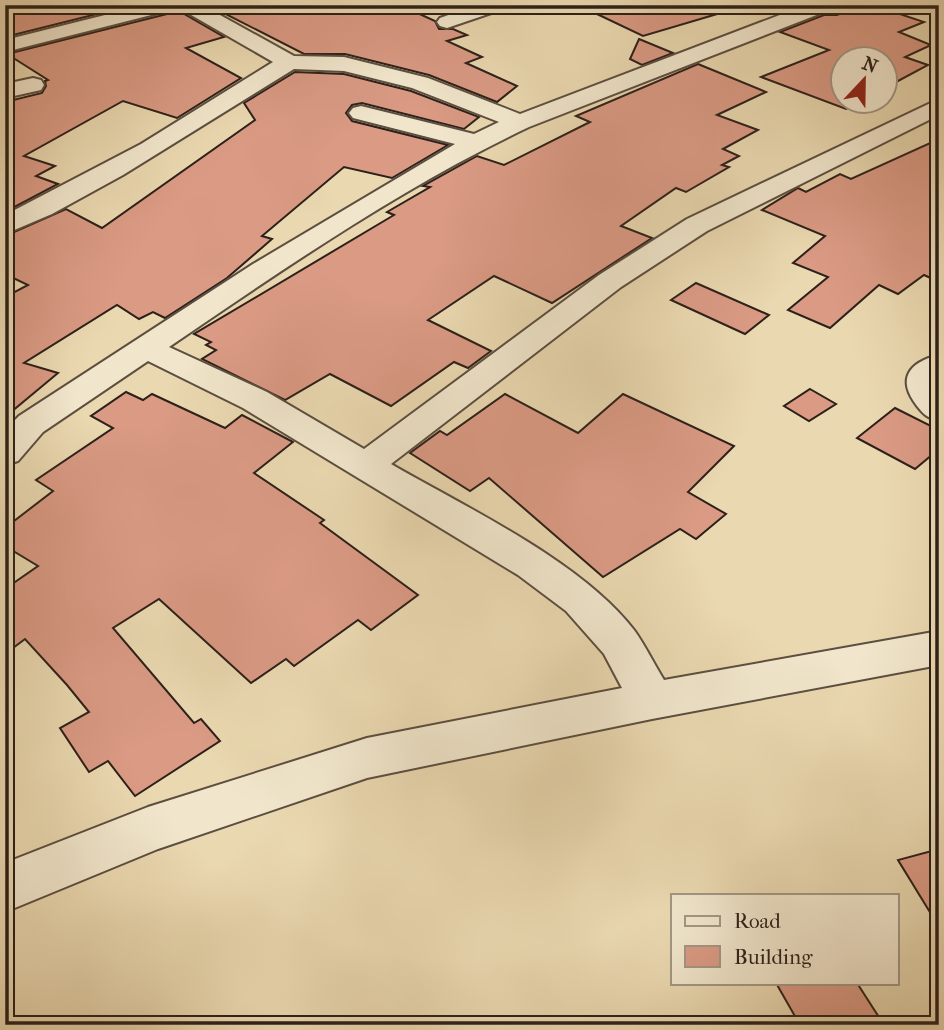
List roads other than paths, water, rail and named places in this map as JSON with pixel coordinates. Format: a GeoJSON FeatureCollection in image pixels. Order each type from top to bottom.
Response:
{"type":"FeatureCollection","features":[{"type":"Feature","properties":{"kind":"street"},"geometry":{"type":"LineString","coordinates":[[5,46],[171,5]]}},
{"type":"Feature","properties":{"kind":"street"},"geometry":{"type":"LineString","coordinates":[[187,5],[289,62],[344,64],[420,83],[520,122]]}},
{"type":"Feature","properties":{"kind":"street"},"geometry":{"type":"LineString","coordinates":[[447,22],[496,5]]}},
{"type":"Feature","properties":{"kind":"street"},"geometry":{"type":"LineString","coordinates":[[5,453],[31,424],[148,349],[263,270],[477,142],[520,122],[825,5]]}},
{"type":"Feature","properties":{"kind":"street"},"geometry":{"type":"LineString","coordinates":[[5,226],[74,193],[216,109],[289,62]]}},
{"type":"Feature","properties":{"kind":"street"},"geometry":{"type":"LineString","coordinates":[[5,92],[33,85]]}},
{"type":"Feature","properties":{"kind":"street"},"geometry":{"type":"LineString","coordinates":[[365,466],[610,281],[697,225],[939,106]]}},
{"type":"Feature","properties":{"kind":"street"},"geometry":{"type":"LineString","coordinates":[[361,113],[477,142]]}},
{"type":"Feature","properties":{"kind":"street"},"geometry":{"type":"LineString","coordinates":[[148,349],[254,400],[532,565],[581,600],[618,642],[652,701]]}},
{"type":"Feature","properties":{"kind":"street"},"geometry":{"type":"LineString","coordinates":[[939,365],[923,376],[924,392],[939,410]]}},
{"type":"Feature","properties":{"kind":"street"},"geometry":{"type":"LineString","coordinates":[[5,888],[148,830],[367,758],[652,701],[935,654]]}}]}
